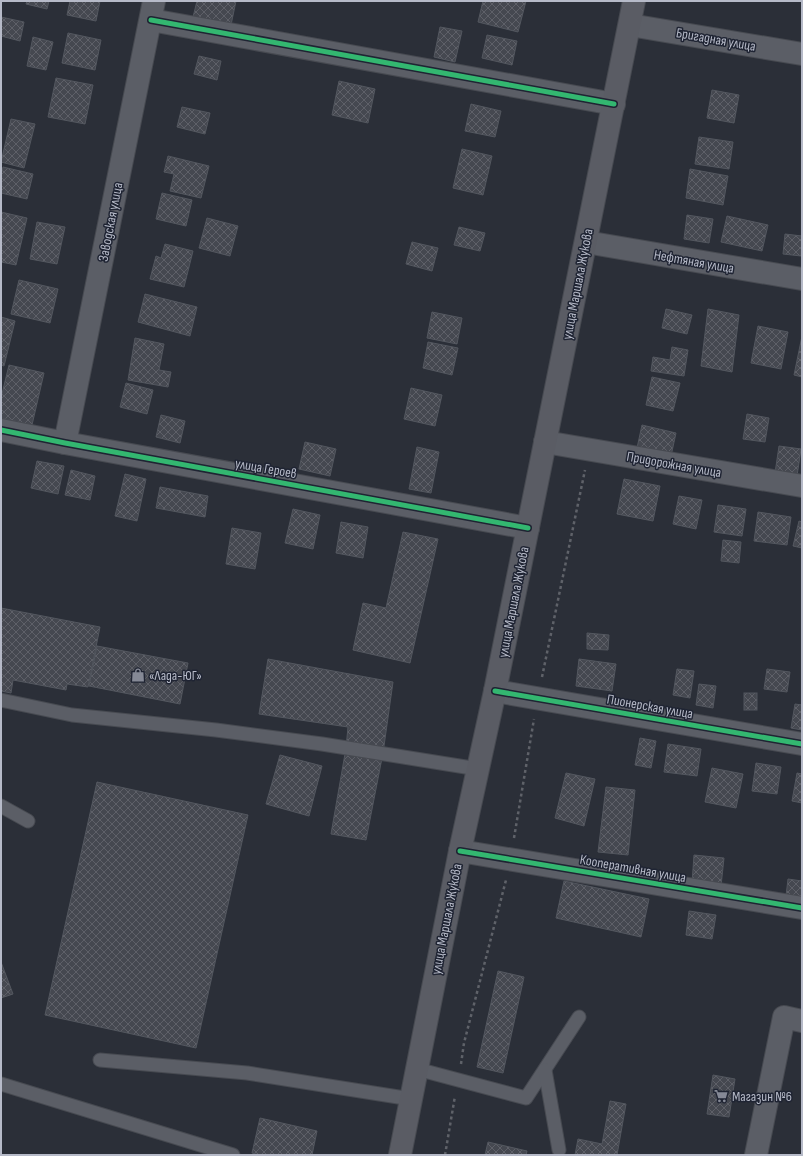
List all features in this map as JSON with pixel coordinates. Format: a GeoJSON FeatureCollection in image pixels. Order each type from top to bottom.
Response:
{"type":"FeatureCollection","features":[{"type":"Feature","properties":{"kind":"main road","name":"улица Маршала Жукова"},"geometry":{"type":"LineString","coordinates":[[400,1155],[460,851],[495,691],[634,1]]}},
{"type":"Feature","properties":{"kind":"street"},"geometry":{"type":"LineString","coordinates":[[152,11],[614,104]]}},
{"type":"Feature","properties":{"kind":"street","name":"Заводская улица"},"geometry":{"type":"LineString","coordinates":[[65,443],[152,11]]}},
{"type":"Feature","properties":{"kind":"street","name":"Бригадная улица"},"geometry":{"type":"LineString","coordinates":[[630,25],[802,54]]}},
{"type":"Feature","properties":{"kind":"street","name":"Нефтяная улица"},"geometry":{"type":"LineString","coordinates":[[586,242],[802,279]]}},
{"type":"Feature","properties":{"kind":"street","name":"улица Героев"},"geometry":{"type":"LineString","coordinates":[[1,430],[528,528]]}},
{"type":"Feature","properties":{"kind":"street","name":"Придорожная улица"},"geometry":{"type":"LineString","coordinates":[[545,442],[802,486]]}},
{"type":"Feature","properties":{"kind":"street","name":"Пионерская улица"},"geometry":{"type":"LineString","coordinates":[[495,691],[802,744]]}},
{"type":"Feature","properties":{"kind":"street","name":"Кооперативная улица"},"geometry":{"type":"LineString","coordinates":[[460,851],[802,908]]}},
{"type":"Feature","properties":{"kind":"street"},"geometry":{"type":"LineString","coordinates":[[756,1155],[793,1019]]}},
{"type":"Feature","properties":{"kind":"lane"},"geometry":{"type":"LineString","coordinates":[[1,700],[72,715],[216,730],[322,744],[478,769]]}},
{"type":"Feature","properties":{"kind":"lane"},"geometry":{"type":"LineString","coordinates":[[1,806],[28,821]]}},
{"type":"Feature","properties":{"kind":"lane"},"geometry":{"type":"LineString","coordinates":[[417,1069],[526,1098],[579,1018]]}},
{"type":"Feature","properties":{"kind":"lane"},"geometry":{"type":"LineString","coordinates":[[100,1060],[247,1073],[411,1099]]}},
{"type":"Feature","properties":{"kind":"lane"},"geometry":{"type":"LineString","coordinates":[[545,1070],[559,1150]]}},
{"type":"Feature","properties":{"kind":"lane"},"geometry":{"type":"LineString","coordinates":[[1,1084],[233,1155]]}},
{"type":"Feature","properties":{"kind":"path"},"geometry":{"type":"LineString","coordinates":[[445,1155],[464,1043],[511,859],[538,699],[589,449]]}},
{"type":"Feature","properties":{"kind":"building"},"geometry":{"type":"Polygon","coordinates":[[[27,1],[49,1],[47,9],[26,4],[27,1]]]}},
{"type":"Feature","properties":{"kind":"building"},"geometry":{"type":"Polygon","coordinates":[[[70,1],[100,1],[96,21],[67,15],[70,1]]]}},
{"type":"Feature","properties":{"kind":"building"},"geometry":{"type":"Polygon","coordinates":[[[197,1],[236,1],[231,25],[193,17],[197,1]]]}},
{"type":"Feature","properties":{"kind":"building"},"geometry":{"type":"Polygon","coordinates":[[[483,1],[526,1],[518,32],[478,22],[483,1]]]}},
{"type":"Feature","properties":{"kind":"building"},"geometry":{"type":"Polygon","coordinates":[[[1,17],[24,22],[20,41],[1,36],[1,17]]]}},
{"type":"Feature","properties":{"kind":"building"},"geometry":{"type":"Polygon","coordinates":[[[440,27],[462,31],[455,62],[434,57],[440,27]]]}},
{"type":"Feature","properties":{"kind":"building"},"geometry":{"type":"Polygon","coordinates":[[[68,33],[101,40],[95,70],[62,63],[68,33]]]}},
{"type":"Feature","properties":{"kind":"building"},"geometry":{"type":"Polygon","coordinates":[[[487,35],[517,41],[512,65],[482,58],[487,35]]]}},
{"type":"Feature","properties":{"kind":"building"},"geometry":{"type":"Polygon","coordinates":[[[33,37],[53,42],[46,70],[27,66],[33,37]]]}},
{"type":"Feature","properties":{"kind":"building"},"geometry":{"type":"Polygon","coordinates":[[[199,56],[221,61],[217,80],[194,74],[199,56]]]}},
{"type":"Feature","properties":{"kind":"building"},"geometry":{"type":"Polygon","coordinates":[[[56,78],[93,85],[85,124],[48,117],[56,78]]]}},
{"type":"Feature","properties":{"kind":"building"},"geometry":{"type":"Polygon","coordinates":[[[339,81],[375,89],[368,123],[332,115],[339,81]]]}},
{"type":"Feature","properties":{"kind":"building"},"geometry":{"type":"Polygon","coordinates":[[[712,90],[739,95],[734,123],[707,118],[712,90]]]}},
{"type":"Feature","properties":{"kind":"building"},"geometry":{"type":"Polygon","coordinates":[[[471,104],[501,111],[495,137],[465,131],[471,104]]]}},
{"type":"Feature","properties":{"kind":"building"},"geometry":{"type":"Polygon","coordinates":[[[182,107],[210,113],[205,134],[177,127],[182,107]]]}},
{"type":"Feature","properties":{"kind":"building"},"geometry":{"type":"Polygon","coordinates":[[[11,119],[35,124],[24,168],[1,162],[11,119]]]}},
{"type":"Feature","properties":{"kind":"building"},"geometry":{"type":"Polygon","coordinates":[[[699,137],[733,142],[729,169],[695,164],[699,137]]]}},
{"type":"Feature","properties":{"kind":"building"},"geometry":{"type":"Polygon","coordinates":[[[462,149],[492,156],[483,195],[453,188],[462,149]]]}},
{"type":"Feature","properties":{"kind":"building"},"geometry":{"type":"Polygon","coordinates":[[[168,156],[209,166],[201,198],[170,191],[174,174],[164,172],[168,156]]]}},
{"type":"Feature","properties":{"kind":"building"},"geometry":{"type":"Polygon","coordinates":[[[3,167],[33,174],[27,199],[1,193],[1,175],[3,167]]]}},
{"type":"Feature","properties":{"kind":"building"},"geometry":{"type":"Polygon","coordinates":[[[690,169],[728,176],[723,205],[686,198],[690,169]]]}},
{"type":"Feature","properties":{"kind":"building"},"geometry":{"type":"Polygon","coordinates":[[[162,193],[192,200],[186,226],[156,219],[162,193]]]}},
{"type":"Feature","properties":{"kind":"building"},"geometry":{"type":"Polygon","coordinates":[[[1,212],[27,218],[16,265],[1,262],[1,212]]]}},
{"type":"Feature","properties":{"kind":"building"},"geometry":{"type":"Polygon","coordinates":[[[687,215],[713,219],[709,243],[684,239],[687,215]]]}},
{"type":"Feature","properties":{"kind":"building"},"geometry":{"type":"Polygon","coordinates":[[[727,216],[768,225],[762,251],[721,242],[727,216]]]}},
{"type":"Feature","properties":{"kind":"building"},"geometry":{"type":"Polygon","coordinates":[[[207,218],[238,226],[230,256],[199,248],[207,218]]]}},
{"type":"Feature","properties":{"kind":"building"},"geometry":{"type":"Polygon","coordinates":[[[37,222],[65,227],[57,264],[30,259],[37,222]]]}},
{"type":"Feature","properties":{"kind":"building"},"geometry":{"type":"Polygon","coordinates":[[[459,227],[485,233],[480,251],[454,245],[459,227]]]}},
{"type":"Feature","properties":{"kind":"building"},"geometry":{"type":"Polygon","coordinates":[[[785,234],[802,236],[801,256],[783,254],[785,234]]]}},
{"type":"Feature","properties":{"kind":"building"},"geometry":{"type":"Polygon","coordinates":[[[412,242],[438,248],[432,271],[406,264],[412,242]]]}},
{"type":"Feature","properties":{"kind":"building"},"geometry":{"type":"Polygon","coordinates":[[[165,244],[193,251],[184,287],[150,279],[156,256],[161,258],[165,244]]]}},
{"type":"Feature","properties":{"kind":"building"},"geometry":{"type":"Polygon","coordinates":[[[19,280],[58,289],[50,323],[11,314],[19,280]]]}},
{"type":"Feature","properties":{"kind":"building"},"geometry":{"type":"Polygon","coordinates":[[[145,294],[197,307],[190,336],[138,322],[145,294]]]}},
{"type":"Feature","properties":{"kind":"building"},"geometry":{"type":"Polygon","coordinates":[[[666,309],[692,315],[687,334],[662,328],[666,309]]]}},
{"type":"Feature","properties":{"kind":"building"},"geometry":{"type":"Polygon","coordinates":[[[708,309],[739,315],[732,372],[701,366],[708,309]]]}},
{"type":"Feature","properties":{"kind":"building"},"geometry":{"type":"Polygon","coordinates":[[[432,312],[462,318],[457,344],[427,338],[432,312]]]}},
{"type":"Feature","properties":{"kind":"building"},"geometry":{"type":"Polygon","coordinates":[[[1,317],[15,321],[4,366],[1,365],[1,317]]]}},
{"type":"Feature","properties":{"kind":"building"},"geometry":{"type":"Polygon","coordinates":[[[758,326],[788,332],[781,369],[751,363],[758,326]]]}},
{"type":"Feature","properties":{"kind":"building"},"geometry":{"type":"Polygon","coordinates":[[[802,336],[802,377],[794,375],[802,336]]]}},
{"type":"Feature","properties":{"kind":"building"},"geometry":{"type":"Polygon","coordinates":[[[135,338],[164,344],[159,370],[171,372],[168,387],[128,380],[135,338]]]}},
{"type":"Feature","properties":{"kind":"building"},"geometry":{"type":"Polygon","coordinates":[[[428,342],[458,348],[452,375],[423,368],[428,342]]]}},
{"type":"Feature","properties":{"kind":"building"},"geometry":{"type":"Polygon","coordinates":[[[672,347],[688,350],[684,376],[651,371],[653,357],[670,360],[672,347]]]}},
{"type":"Feature","properties":{"kind":"building"},"geometry":{"type":"Polygon","coordinates":[[[9,365],[44,373],[32,425],[1,418],[1,398],[9,365]]]}},
{"type":"Feature","properties":{"kind":"building"},"geometry":{"type":"Polygon","coordinates":[[[652,377],[680,383],[673,411],[646,405],[652,377]]]}},
{"type":"Feature","properties":{"kind":"building"},"geometry":{"type":"Polygon","coordinates":[[[126,383],[153,390],[147,414],[120,407],[126,383]]]}},
{"type":"Feature","properties":{"kind":"building"},"geometry":{"type":"Polygon","coordinates":[[[411,388],[442,395],[435,426],[404,419],[411,388]]]}},
{"type":"Feature","properties":{"kind":"building"},"geometry":{"type":"Polygon","coordinates":[[[747,414],[769,418],[765,442],[743,439],[747,414]]]}},
{"type":"Feature","properties":{"kind":"building"},"geometry":{"type":"Polygon","coordinates":[[[161,415],[185,421],[180,443],[156,437],[161,415]]]}},
{"type":"Feature","properties":{"kind":"building"},"geometry":{"type":"Polygon","coordinates":[[[642,425],[676,433],[671,456],[637,448],[642,425]]]}},
{"type":"Feature","properties":{"kind":"building"},"geometry":{"type":"Polygon","coordinates":[[[305,442],[336,449],[330,476],[299,469],[305,442]]]}},
{"type":"Feature","properties":{"kind":"building"},"geometry":{"type":"Polygon","coordinates":[[[779,446],[801,449],[797,476],[775,473],[779,446]]]}},
{"type":"Feature","properties":{"kind":"building"},"geometry":{"type":"Polygon","coordinates":[[[417,447],[439,452],[431,493],[409,489],[417,447]]]}},
{"type":"Feature","properties":{"kind":"building"},"geometry":{"type":"Polygon","coordinates":[[[37,461],[64,466],[58,494],[31,488],[37,461]]]}},
{"type":"Feature","properties":{"kind":"building"},"geometry":{"type":"Polygon","coordinates":[[[71,470],[95,476],[90,500],[65,495],[71,470]]]}},
{"type":"Feature","properties":{"kind":"building"},"geometry":{"type":"Polygon","coordinates":[[[125,474],[146,479],[137,521],[115,516],[125,474]]]}},
{"type":"Feature","properties":{"kind":"building"},"geometry":{"type":"Polygon","coordinates":[[[624,479],[660,486],[653,521],[617,514],[624,479]]]}},
{"type":"Feature","properties":{"kind":"building"},"geometry":{"type":"Polygon","coordinates":[[[160,487],[208,496],[205,517],[156,508],[160,487]]]}},
{"type":"Feature","properties":{"kind":"building"},"geometry":{"type":"Polygon","coordinates":[[[679,496],[702,500],[696,529],[673,524],[679,496]]]}},
{"type":"Feature","properties":{"kind":"building"},"geometry":{"type":"Polygon","coordinates":[[[718,505],[746,509],[742,536],[714,532],[718,505]]]}},
{"type":"Feature","properties":{"kind":"building"},"geometry":{"type":"Polygon","coordinates":[[[293,509],[320,515],[313,549],[285,543],[293,509]]]}},
{"type":"Feature","properties":{"kind":"building"},"geometry":{"type":"Polygon","coordinates":[[[758,512],[791,517],[787,545],[754,541],[758,512]]]}},
{"type":"Feature","properties":{"kind":"building"},"geometry":{"type":"Polygon","coordinates":[[[799,521],[802,522],[802,548],[793,546],[799,521]]]}},
{"type":"Feature","properties":{"kind":"building"},"geometry":{"type":"Polygon","coordinates":[[[341,522],[368,527],[363,558],[336,553],[341,522]]]}},
{"type":"Feature","properties":{"kind":"building"},"geometry":{"type":"Polygon","coordinates":[[[232,528],[261,533],[255,569],[226,564],[232,528]]]}},
{"type":"Feature","properties":{"kind":"building"},"geometry":{"type":"Polygon","coordinates":[[[403,532],[438,539],[410,663],[353,650],[363,603],[386,608],[403,532]]]}},
{"type":"Feature","properties":{"kind":"building"},"geometry":{"type":"Polygon","coordinates":[[[723,540],[741,542],[739,563],[721,561],[723,540]]]}},
{"type":"Feature","properties":{"kind":"building"},"geometry":{"type":"Polygon","coordinates":[[[1,608],[100,627],[88,687],[67,684],[66,690],[13,680],[11,693],[1,691],[1,608]]]}},
{"type":"Feature","properties":{"kind":"building"},"geometry":{"type":"Polygon","coordinates":[[[587,633],[609,635],[608,650],[587,649],[587,633]]]}},
{"type":"Feature","properties":{"kind":"building"},"geometry":{"type":"Polygon","coordinates":[[[97,646],[188,663],[180,704],[89,686],[97,646]]]}},
{"type":"Feature","properties":{"kind":"building"},"geometry":{"type":"Polygon","coordinates":[[[268,659],[393,682],[383,753],[346,748],[348,727],[259,714],[268,659]]]}},
{"type":"Feature","properties":{"kind":"building"},"geometry":{"type":"Polygon","coordinates":[[[579,659],[616,664],[612,691],[576,686],[579,659]]]}},
{"type":"Feature","properties":{"kind":"building"},"geometry":{"type":"Polygon","coordinates":[[[677,669],[694,671],[690,698],[673,695],[677,669]]]}},
{"type":"Feature","properties":{"kind":"building"},"geometry":{"type":"Polygon","coordinates":[[[767,669],[790,672],[787,692],[764,689],[767,669]]]}},
{"type":"Feature","properties":{"kind":"building"},"geometry":{"type":"Polygon","coordinates":[[[699,684],[716,686],[713,708],[696,705],[699,684]]]}},
{"type":"Feature","properties":{"kind":"building"},"geometry":{"type":"Polygon","coordinates":[[[744,693],[757,693],[757,710],[744,710],[744,693]]]}},
{"type":"Feature","properties":{"kind":"building"},"geometry":{"type":"Polygon","coordinates":[[[795,704],[802,705],[802,730],[791,728],[795,704]]]}},
{"type":"Feature","properties":{"kind":"building"},"geometry":{"type":"Polygon","coordinates":[[[640,738],[656,741],[651,768],[635,765],[640,738]]]}},
{"type":"Feature","properties":{"kind":"building"},"geometry":{"type":"Polygon","coordinates":[[[668,744],[701,749],[697,776],[664,772],[668,744]]]}},
{"type":"Feature","properties":{"kind":"building"},"geometry":{"type":"Polygon","coordinates":[[[346,748],[383,753],[366,840],[331,834],[346,748]]]}},
{"type":"Feature","properties":{"kind":"building"},"geometry":{"type":"Polygon","coordinates":[[[280,755],[322,766],[309,816],[266,804],[280,755]]]}},
{"type":"Feature","properties":{"kind":"building"},"geometry":{"type":"Polygon","coordinates":[[[756,763],[781,767],[777,794],[752,791],[756,763]]]}},
{"type":"Feature","properties":{"kind":"building"},"geometry":{"type":"Polygon","coordinates":[[[712,768],[743,774],[736,808],[705,802],[712,768]]]}},
{"type":"Feature","properties":{"kind":"building"},"geometry":{"type":"Polygon","coordinates":[[[566,773],[595,779],[584,826],[555,818],[566,773]]]}},
{"type":"Feature","properties":{"kind":"building"},"geometry":{"type":"Polygon","coordinates":[[[797,773],[802,774],[802,803],[792,801],[797,773]]]}},
{"type":"Feature","properties":{"kind":"building"},"geometry":{"type":"Polygon","coordinates":[[[97,782],[248,815],[196,1048],[45,1015],[97,782]]]}},
{"type":"Feature","properties":{"kind":"building"},"geometry":{"type":"Polygon","coordinates":[[[606,787],[635,790],[628,855],[598,852],[606,787]]]}},
{"type":"Feature","properties":{"kind":"building"},"geometry":{"type":"Polygon","coordinates":[[[694,855],[724,858],[721,886],[692,883],[694,855]]]}},
{"type":"Feature","properties":{"kind":"building"},"geometry":{"type":"Polygon","coordinates":[[[788,879],[802,881],[802,898],[786,896],[788,879]]]}},
{"type":"Feature","properties":{"kind":"building"},"geometry":{"type":"Polygon","coordinates":[[[564,881],[649,899],[641,937],[556,918],[564,881]]]}},
{"type":"Feature","properties":{"kind":"building"},"geometry":{"type":"Polygon","coordinates":[[[689,911],[716,915],[712,939],[686,935],[689,911]]]}},
{"type":"Feature","properties":{"kind":"building"},"geometry":{"type":"Polygon","coordinates":[[[1,962],[13,994],[1,998],[1,962]]]}},
{"type":"Feature","properties":{"kind":"building"},"geometry":{"type":"Polygon","coordinates":[[[498,971],[524,977],[503,1073],[477,1067],[498,971]]]}},
{"type":"Feature","properties":{"kind":"building","name":"Магазин №6"},"geometry":{"type":"Polygon","coordinates":[[[713,1075],[735,1079],[729,1117],[707,1114],[713,1075]]]}},
{"type":"Feature","properties":{"kind":"building"},"geometry":{"type":"Polygon","coordinates":[[[610,1101],[626,1104],[617,1155],[575,1155],[578,1139],[602,1144],[610,1101]]]}},
{"type":"Feature","properties":{"kind":"building"},"geometry":{"type":"Polygon","coordinates":[[[260,1118],[317,1131],[312,1155],[259,1155],[252,1153],[260,1118]]]}},
{"type":"Feature","properties":{"kind":"building"},"geometry":{"type":"Polygon","coordinates":[[[488,1142],[527,1151],[526,1155],[485,1155],[488,1142]]]}},
{"type":"Feature","properties":{"kind":"cycle path"},"geometry":{"type":"LineString","coordinates":[[151,20],[614,104]]}},
{"type":"Feature","properties":{"kind":"cycle path"},"geometry":{"type":"LineString","coordinates":[[1,430],[528,528]]}},
{"type":"Feature","properties":{"kind":"cycle path"},"geometry":{"type":"LineString","coordinates":[[495,691],[802,744]]}},
{"type":"Feature","properties":{"kind":"cycle path"},"geometry":{"type":"LineString","coordinates":[[460,851],[802,908]]}},
{"type":"Feature","properties":{"kind":"place","name":"«Лада-ЮГ»"},"geometry":{"type":"Point","coordinates":[138,675]}},
{"type":"Feature","properties":{"kind":"place","name":"Магазин №6"},"geometry":{"type":"Point","coordinates":[721,1096]}}]}
